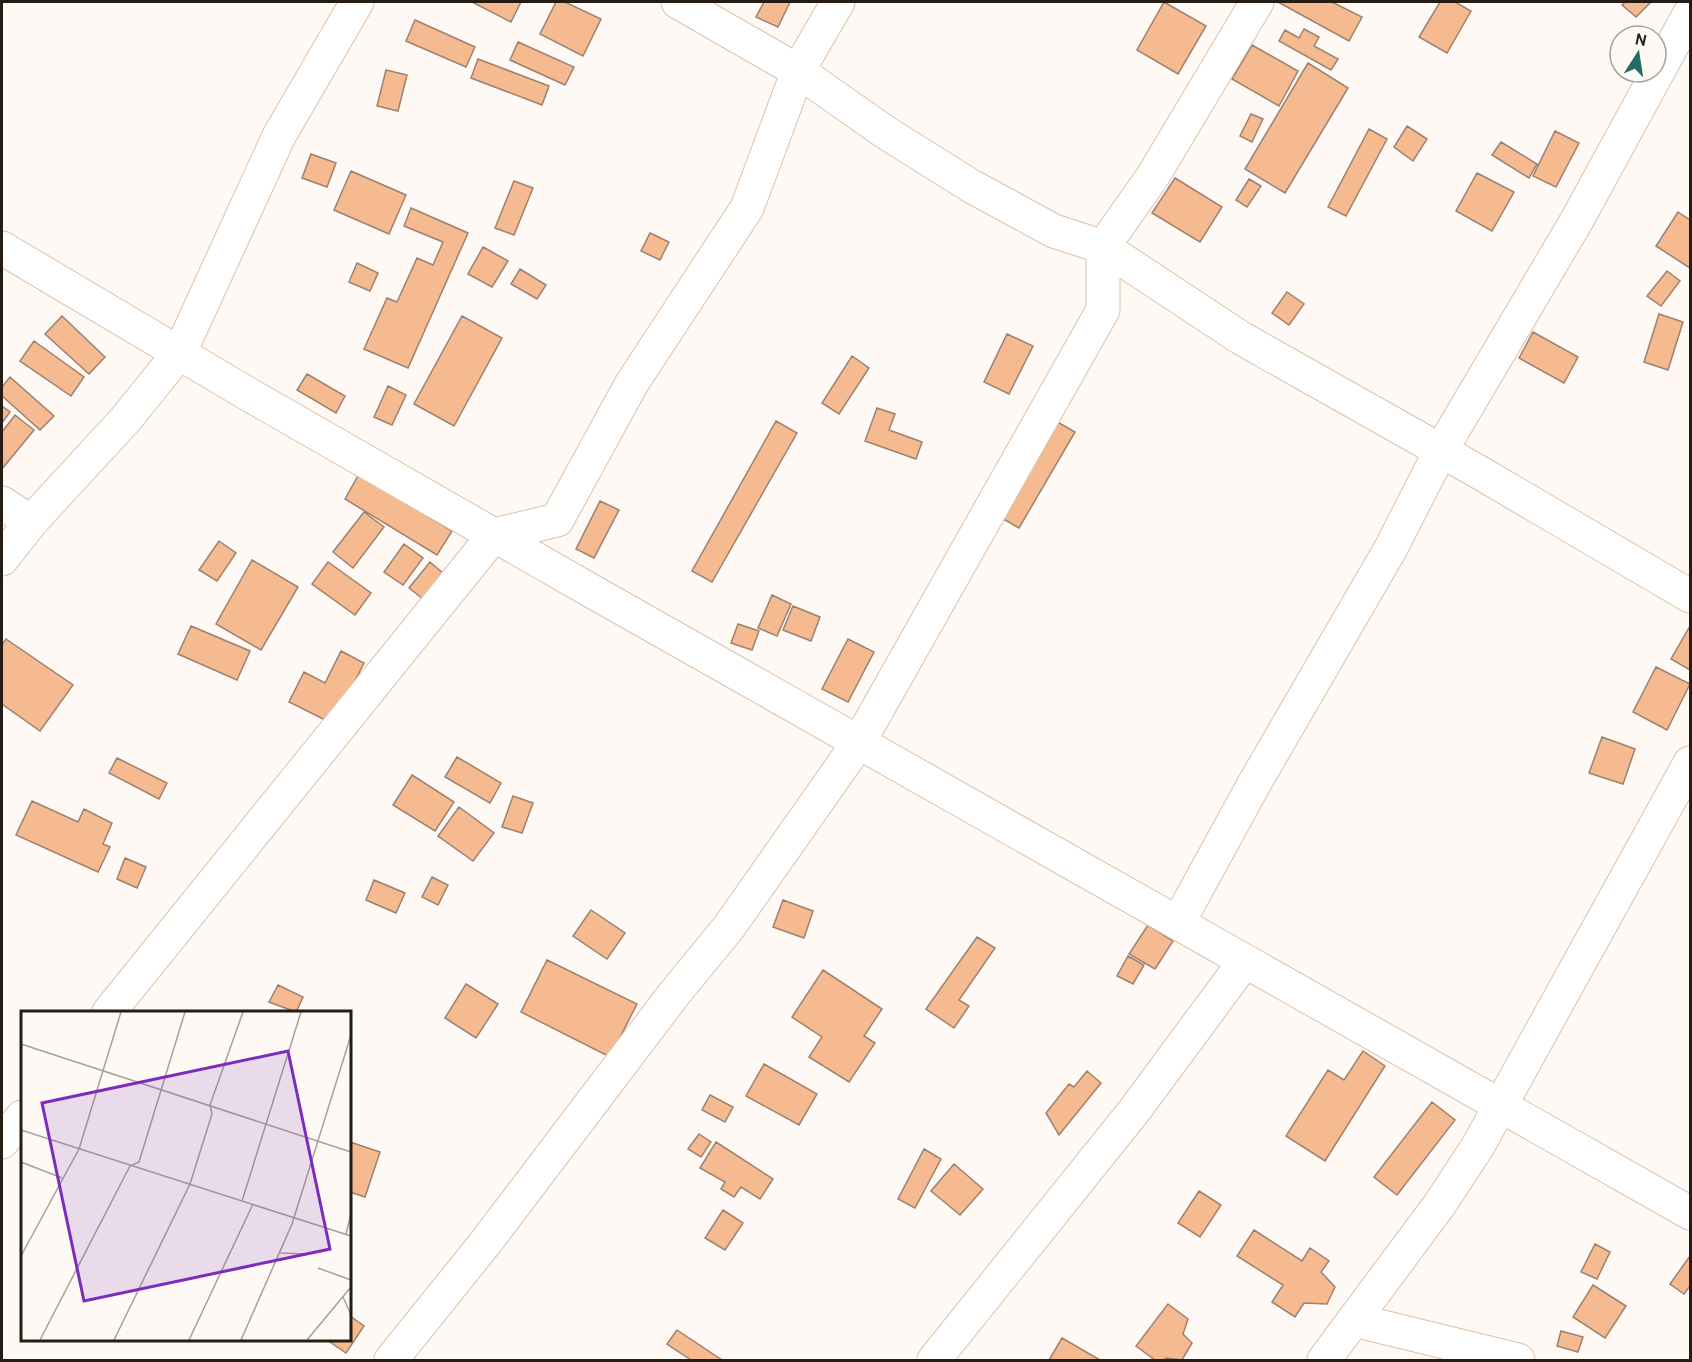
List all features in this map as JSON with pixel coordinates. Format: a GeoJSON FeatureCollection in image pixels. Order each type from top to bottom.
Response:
{"type":"FeatureCollection","features":[{"type":"Feature","properties":{"kind":"street"},"geometry":{"type":"LineString","coordinates":[[2,559],[31,522],[125,420],[180,352],[279,136],[357,2]]}},
{"type":"Feature","properties":{"kind":"street"},"geometry":{"type":"LineString","coordinates":[[678,2],[798,71],[885,132],[971,186],[1054,231],[1103,247],[1241,338],[1690,596]]}},
{"type":"Feature","properties":{"kind":"street"},"geometry":{"type":"LineString","coordinates":[[110,1011],[494,535],[557,520],[632,383],[747,208],[798,71],[838,2]]}},
{"type":"Feature","properties":{"kind":"street"},"geometry":{"type":"LineString","coordinates":[[391,1360],[486,1242],[674,994],[729,927],[859,742],[1103,310],[1103,247],[1153,176],[1257,2]]}},
{"type":"Feature","properties":{"kind":"street"},"geometry":{"type":"LineString","coordinates":[[1178,923],[1254,784],[1391,548],[1440,452],[1577,220],[1690,13]]}},
{"type":"Feature","properties":{"kind":"street"},"geometry":{"type":"LineString","coordinates":[[2,248],[494,535],[1690,1213]]}},
{"type":"Feature","properties":{"kind":"street"},"geometry":{"type":"LineString","coordinates":[[2,503],[31,522]]}},
{"type":"Feature","properties":{"kind":"street"},"geometry":{"type":"LineString","coordinates":[[1324,1360],[1440,1204],[1502,1105],[1690,763]]}},
{"type":"Feature","properties":{"kind":"street"},"geometry":{"type":"LineString","coordinates":[[934,1360],[1134,1111],[1245,961]]}},
{"type":"Feature","properties":{"kind":"street"},"geometry":{"type":"LineString","coordinates":[[2,1142],[21,1118]]}},
{"type":"Feature","properties":{"kind":"street"},"geometry":{"type":"LineString","coordinates":[[1353,1320],[1518,1360]]}},
{"type":"Feature","properties":{"kind":"building"},"geometry":{"type":"Polygon","coordinates":[[[472,2],[521,2],[511,22],[472,2]]]}},
{"type":"Feature","properties":{"kind":"building"},"geometry":{"type":"Polygon","coordinates":[[[556,2],[565,2],[601,19],[583,56],[540,34],[556,2]]]}},
{"type":"Feature","properties":{"kind":"building"},"geometry":{"type":"Polygon","coordinates":[[[764,2],[790,2],[778,27],[756,17],[764,2]]]}},
{"type":"Feature","properties":{"kind":"building"},"geometry":{"type":"Polygon","coordinates":[[[1164,2],[1206,26],[1178,74],[1137,50],[1164,2]]]}},
{"type":"Feature","properties":{"kind":"building"},"geometry":{"type":"Polygon","coordinates":[[[1278,2],[1332,2],[1362,17],[1349,41],[1278,2]]]}},
{"type":"Feature","properties":{"kind":"building"},"geometry":{"type":"Polygon","coordinates":[[[1440,2],[1455,2],[1471,11],[1447,53],[1419,37],[1440,2]]]}},
{"type":"Feature","properties":{"kind":"building"},"geometry":{"type":"Polygon","coordinates":[[[1625,2],[1651,2],[1636,17],[1622,5],[1625,2]]]}},
{"type":"Feature","properties":{"kind":"building"},"geometry":{"type":"Polygon","coordinates":[[[415,20],[475,47],[466,67],[406,41],[415,20]]]}},
{"type":"Feature","properties":{"kind":"building"},"geometry":{"type":"Polygon","coordinates":[[[1304,29],[1319,37],[1314,46],[1338,59],[1331,70],[1279,41],[1285,30],[1299,38],[1304,29]]]}},
{"type":"Feature","properties":{"kind":"building"},"geometry":{"type":"Polygon","coordinates":[[[518,42],[574,67],[565,85],[510,60],[518,42]]]}},
{"type":"Feature","properties":{"kind":"building"},"geometry":{"type":"Polygon","coordinates":[[[1252,45],[1298,71],[1279,106],[1232,79],[1252,45]]]}},
{"type":"Feature","properties":{"kind":"building"},"geometry":{"type":"Polygon","coordinates":[[[478,59],[549,86],[542,105],[471,78],[478,59]]]}},
{"type":"Feature","properties":{"kind":"building"},"geometry":{"type":"Polygon","coordinates":[[[1308,63],[1348,88],[1285,193],[1245,169],[1308,63]]]}},
{"type":"Feature","properties":{"kind":"building"},"geometry":{"type":"Polygon","coordinates":[[[386,70],[407,75],[398,111],[377,106],[386,70]]]}},
{"type":"Feature","properties":{"kind":"building"},"geometry":{"type":"Polygon","coordinates":[[[1251,114],[1263,119],[1252,142],[1240,136],[1251,114]]]}},
{"type":"Feature","properties":{"kind":"building"},"geometry":{"type":"Polygon","coordinates":[[[1407,126],[1427,139],[1413,161],[1394,147],[1407,126]]]}},
{"type":"Feature","properties":{"kind":"building"},"geometry":{"type":"Polygon","coordinates":[[[1369,129],[1387,139],[1346,216],[1328,207],[1369,129]]]}},
{"type":"Feature","properties":{"kind":"building"},"geometry":{"type":"Polygon","coordinates":[[[1555,131],[1579,143],[1556,187],[1533,176],[1555,131]]]}},
{"type":"Feature","properties":{"kind":"building"},"geometry":{"type":"Polygon","coordinates":[[[1501,142],[1537,164],[1529,178],[1492,155],[1501,142]]]}},
{"type":"Feature","properties":{"kind":"building"},"geometry":{"type":"Polygon","coordinates":[[[311,154],[336,163],[327,187],[302,178],[311,154]]]}},
{"type":"Feature","properties":{"kind":"building"},"geometry":{"type":"Polygon","coordinates":[[[351,171],[406,195],[389,234],[334,210],[351,171]]]}},
{"type":"Feature","properties":{"kind":"building"},"geometry":{"type":"Polygon","coordinates":[[[1477,173],[1514,192],[1492,231],[1456,211],[1477,173]]]}},
{"type":"Feature","properties":{"kind":"building"},"geometry":{"type":"Polygon","coordinates":[[[1175,178],[1222,207],[1200,242],[1152,213],[1175,178]]]}},
{"type":"Feature","properties":{"kind":"building"},"geometry":{"type":"Polygon","coordinates":[[[1249,179],[1261,186],[1247,207],[1236,200],[1249,179]]]}},
{"type":"Feature","properties":{"kind":"building"},"geometry":{"type":"Polygon","coordinates":[[[514,181],[533,188],[514,235],[495,228],[514,181]]]}},
{"type":"Feature","properties":{"kind":"building"},"geometry":{"type":"Polygon","coordinates":[[[411,208],[468,233],[408,368],[364,349],[387,298],[397,302],[417,258],[433,265],[443,242],[404,226],[411,208]]]}},
{"type":"Feature","properties":{"kind":"building"},"geometry":{"type":"Polygon","coordinates":[[[1678,212],[1690,220],[1690,268],[1656,246],[1678,212]]]}},
{"type":"Feature","properties":{"kind":"building"},"geometry":{"type":"Polygon","coordinates":[[[650,233],[669,242],[660,260],[641,251],[650,233]]]}},
{"type":"Feature","properties":{"kind":"building"},"geometry":{"type":"Polygon","coordinates":[[[483,247],[508,261],[492,287],[468,274],[483,247]]]}},
{"type":"Feature","properties":{"kind":"building"},"geometry":{"type":"Polygon","coordinates":[[[357,263],[378,273],[370,291],[349,282],[357,263]]]}},
{"type":"Feature","properties":{"kind":"building"},"geometry":{"type":"Polygon","coordinates":[[[520,269],[546,285],[537,299],[511,284],[520,269]]]}},
{"type":"Feature","properties":{"kind":"building"},"geometry":{"type":"Polygon","coordinates":[[[1667,271],[1680,281],[1661,306],[1647,296],[1667,271]]]}},
{"type":"Feature","properties":{"kind":"building"},"geometry":{"type":"Polygon","coordinates":[[[1287,292],[1304,304],[1289,325],[1272,313],[1287,292]]]}},
{"type":"Feature","properties":{"kind":"building"},"geometry":{"type":"Polygon","coordinates":[[[1659,314],[1683,322],[1668,370],[1644,362],[1659,314]]]}},
{"type":"Feature","properties":{"kind":"building"},"geometry":{"type":"Polygon","coordinates":[[[62,316],[105,357],[89,374],[45,334],[62,316]]]}},
{"type":"Feature","properties":{"kind":"building"},"geometry":{"type":"Polygon","coordinates":[[[462,316],[502,338],[454,426],[414,404],[462,316]]]}},
{"type":"Feature","properties":{"kind":"building"},"geometry":{"type":"Polygon","coordinates":[[[1533,332],[1578,357],[1564,383],[1519,358],[1533,332]]]}},
{"type":"Feature","properties":{"kind":"building"},"geometry":{"type":"Polygon","coordinates":[[[1007,334],[1033,346],[1009,394],[984,382],[1007,334]]]}},
{"type":"Feature","properties":{"kind":"building"},"geometry":{"type":"Polygon","coordinates":[[[34,341],[84,377],[71,396],[20,361],[34,341]]]}},
{"type":"Feature","properties":{"kind":"building"},"geometry":{"type":"Polygon","coordinates":[[[852,356],[869,368],[839,414],[822,403],[852,356]]]}},
{"type":"Feature","properties":{"kind":"building"},"geometry":{"type":"Polygon","coordinates":[[[307,374],[345,396],[336,413],[297,390],[307,374]]]}},
{"type":"Feature","properties":{"kind":"building"},"geometry":{"type":"Polygon","coordinates":[[[10,377],[54,416],[40,430],[2,396],[2,387],[10,377]]]}},
{"type":"Feature","properties":{"kind":"building"},"geometry":{"type":"Polygon","coordinates":[[[388,386],[406,395],[392,425],[374,417],[388,386]]]}},
{"type":"Feature","properties":{"kind":"building"},"geometry":{"type":"Polygon","coordinates":[[[2,406],[10,412],[2,423],[2,406]]]}},
{"type":"Feature","properties":{"kind":"building"},"geometry":{"type":"Polygon","coordinates":[[[877,408],[895,414],[889,430],[922,442],[916,459],[865,441],[877,408]]]}},
{"type":"Feature","properties":{"kind":"building"},"geometry":{"type":"Polygon","coordinates":[[[15,415],[34,430],[2,469],[2,432],[15,415]]]}},
{"type":"Feature","properties":{"kind":"building"},"geometry":{"type":"Polygon","coordinates":[[[1054,420],[1075,432],[1019,528],[998,516],[1054,420]]]}},
{"type":"Feature","properties":{"kind":"building"},"geometry":{"type":"Polygon","coordinates":[[[776,421],[797,433],[712,582],[692,571],[776,421]]]}},
{"type":"Feature","properties":{"kind":"building"},"geometry":{"type":"Polygon","coordinates":[[[359,474],[452,531],[437,555],[345,499],[359,474]]]}},
{"type":"Feature","properties":{"kind":"building"},"geometry":{"type":"Polygon","coordinates":[[[600,501],[619,510],[594,558],[576,549],[600,501]]]}},
{"type":"Feature","properties":{"kind":"building"},"geometry":{"type":"Polygon","coordinates":[[[364,512],[384,527],[353,568],[333,552],[364,512]]]}},
{"type":"Feature","properties":{"kind":"building"},"geometry":{"type":"Polygon","coordinates":[[[219,541],[236,553],[217,581],[199,570],[219,541]]]}},
{"type":"Feature","properties":{"kind":"building"},"geometry":{"type":"Polygon","coordinates":[[[404,544],[423,558],[403,585],[384,572],[404,544]]]}},
{"type":"Feature","properties":{"kind":"building"},"geometry":{"type":"Polygon","coordinates":[[[252,560],[298,587],[261,650],[216,624],[252,560]]]}},
{"type":"Feature","properties":{"kind":"building"},"geometry":{"type":"Polygon","coordinates":[[[328,562],[371,593],[355,615],[312,584],[328,562]]]}},
{"type":"Feature","properties":{"kind":"building"},"geometry":{"type":"Polygon","coordinates":[[[430,562],[443,573],[423,599],[409,588],[430,562]]]}},
{"type":"Feature","properties":{"kind":"building"},"geometry":{"type":"Polygon","coordinates":[[[772,595],[791,604],[777,636],[758,628],[772,595]]]}},
{"type":"Feature","properties":{"kind":"building"},"geometry":{"type":"Polygon","coordinates":[[[793,606],[820,617],[811,641],[783,630],[793,606]]]}},
{"type":"Feature","properties":{"kind":"building"},"geometry":{"type":"Polygon","coordinates":[[[738,624],[759,631],[752,650],[731,643],[738,624]]]}},
{"type":"Feature","properties":{"kind":"building"},"geometry":{"type":"Polygon","coordinates":[[[191,626],[250,651],[237,680],[178,654],[191,626]]]}},
{"type":"Feature","properties":{"kind":"building"},"geometry":{"type":"Polygon","coordinates":[[[1690,626],[1690,670],[1671,659],[1690,626]]]}},
{"type":"Feature","properties":{"kind":"building"},"geometry":{"type":"Polygon","coordinates":[[[6,639],[73,685],[40,731],[2,704],[2,645],[6,639]]]}},
{"type":"Feature","properties":{"kind":"building"},"geometry":{"type":"Polygon","coordinates":[[[848,639],[874,652],[848,702],[822,689],[848,639]]]}},
{"type":"Feature","properties":{"kind":"building"},"geometry":{"type":"Polygon","coordinates":[[[341,651],[364,663],[333,724],[289,702],[304,672],[325,683],[341,651]]]}},
{"type":"Feature","properties":{"kind":"building"},"geometry":{"type":"Polygon","coordinates":[[[1656,667],[1690,684],[1667,730],[1633,712],[1656,667]]]}},
{"type":"Feature","properties":{"kind":"building"},"geometry":{"type":"Polygon","coordinates":[[[1602,737],[1635,749],[1623,784],[1589,773],[1602,737]]]}},
{"type":"Feature","properties":{"kind":"building"},"geometry":{"type":"Polygon","coordinates":[[[457,757],[501,783],[490,803],[445,777],[457,757]]]}},
{"type":"Feature","properties":{"kind":"building"},"geometry":{"type":"Polygon","coordinates":[[[117,758],[167,783],[159,799],[109,773],[117,758]]]}},
{"type":"Feature","properties":{"kind":"building"},"geometry":{"type":"Polygon","coordinates":[[[412,775],[454,802],[435,831],[393,805],[412,775]]]}},
{"type":"Feature","properties":{"kind":"building"},"geometry":{"type":"Polygon","coordinates":[[[513,796],[533,803],[522,833],[502,827],[513,796]]]}},
{"type":"Feature","properties":{"kind":"building"},"geometry":{"type":"Polygon","coordinates":[[[32,801],[78,822],[84,809],[112,823],[103,844],[110,847],[98,872],[16,835],[32,801]]]}},
{"type":"Feature","properties":{"kind":"building"},"geometry":{"type":"Polygon","coordinates":[[[459,807],[494,833],[473,861],[438,836],[459,807]]]}},
{"type":"Feature","properties":{"kind":"building"},"geometry":{"type":"Polygon","coordinates":[[[125,858],[146,867],[137,888],[117,879],[125,858]]]}},
{"type":"Feature","properties":{"kind":"building"},"geometry":{"type":"Polygon","coordinates":[[[432,877],[448,885],[438,905],[422,897],[432,877]]]}},
{"type":"Feature","properties":{"kind":"building"},"geometry":{"type":"Polygon","coordinates":[[[374,880],[405,893],[396,913],[366,900],[374,880]]]}},
{"type":"Feature","properties":{"kind":"building"},"geometry":{"type":"Polygon","coordinates":[[[783,900],[813,911],[804,938],[773,927],[783,900]]]}},
{"type":"Feature","properties":{"kind":"building"},"geometry":{"type":"Polygon","coordinates":[[[591,910],[625,933],[607,959],[573,936],[591,910]]]}},
{"type":"Feature","properties":{"kind":"building"},"geometry":{"type":"Polygon","coordinates":[[[1148,925],[1173,941],[1155,969],[1129,954],[1148,925]]]}},
{"type":"Feature","properties":{"kind":"building"},"geometry":{"type":"Polygon","coordinates":[[[977,937],[995,948],[959,1000],[969,1006],[954,1028],[926,1009],[977,937]]]}},
{"type":"Feature","properties":{"kind":"building"},"geometry":{"type":"Polygon","coordinates":[[[1128,956],[1144,965],[1133,984],[1117,976],[1128,956]]]}},
{"type":"Feature","properties":{"kind":"building"},"geometry":{"type":"Polygon","coordinates":[[[547,960],[637,1004],[610,1057],[521,1012],[547,960]]]}},
{"type":"Feature","properties":{"kind":"building"},"geometry":{"type":"Polygon","coordinates":[[[823,970],[882,1009],[864,1036],[875,1043],[849,1082],[809,1057],[822,1037],[792,1017],[823,970]]]}},
{"type":"Feature","properties":{"kind":"building"},"geometry":{"type":"Polygon","coordinates":[[[466,984],[498,1004],[476,1038],[445,1018],[466,984]]]}},
{"type":"Feature","properties":{"kind":"building"},"geometry":{"type":"Polygon","coordinates":[[[278,985],[303,997],[296,1011],[269,1002],[278,985]]]}},
{"type":"Feature","properties":{"kind":"building"},"geometry":{"type":"Polygon","coordinates":[[[1363,1051],[1385,1066],[1325,1161],[1286,1136],[1328,1070],[1344,1080],[1363,1051]]]}},
{"type":"Feature","properties":{"kind":"building"},"geometry":{"type":"Polygon","coordinates":[[[764,1064],[817,1094],[799,1125],[746,1096],[764,1064]]]}},
{"type":"Feature","properties":{"kind":"building"},"geometry":{"type":"Polygon","coordinates":[[[1087,1071],[1101,1083],[1059,1135],[1046,1113],[1069,1084],[1074,1087],[1087,1071]]]}},
{"type":"Feature","properties":{"kind":"building"},"geometry":{"type":"Polygon","coordinates":[[[710,1095],[733,1107],[725,1122],[702,1110],[710,1095]]]}},
{"type":"Feature","properties":{"kind":"building"},"geometry":{"type":"Polygon","coordinates":[[[1432,1102],[1455,1120],[1397,1195],[1374,1177],[1432,1102]]]}},
{"type":"Feature","properties":{"kind":"building"},"geometry":{"type":"Polygon","coordinates":[[[699,1134],[711,1142],[701,1157],[688,1149],[699,1134]]]}},
{"type":"Feature","properties":{"kind":"building"},"geometry":{"type":"Polygon","coordinates":[[[351,1142],[380,1152],[365,1197],[351,1192],[351,1142]]]}},
{"type":"Feature","properties":{"kind":"building"},"geometry":{"type":"Polygon","coordinates":[[[716,1142],[773,1179],[760,1199],[741,1187],[734,1197],[721,1189],[725,1182],[700,1168],[716,1142]]]}},
{"type":"Feature","properties":{"kind":"building"},"geometry":{"type":"Polygon","coordinates":[[[924,1149],[941,1159],[915,1208],[898,1199],[924,1149]]]}},
{"type":"Feature","properties":{"kind":"building"},"geometry":{"type":"Polygon","coordinates":[[[954,1164],[983,1189],[960,1215],[931,1191],[954,1164]]]}},
{"type":"Feature","properties":{"kind":"building"},"geometry":{"type":"Polygon","coordinates":[[[1199,1191],[1221,1205],[1200,1237],[1178,1223],[1199,1191]]]}},
{"type":"Feature","properties":{"kind":"building"},"geometry":{"type":"Polygon","coordinates":[[[723,1210],[743,1223],[725,1250],[705,1238],[723,1210]]]}},
{"type":"Feature","properties":{"kind":"building"},"geometry":{"type":"Polygon","coordinates":[[[1254,1230],[1302,1261],[1310,1248],[1329,1261],[1321,1272],[1335,1287],[1327,1304],[1304,1303],[1295,1317],[1272,1302],[1283,1285],[1237,1256],[1254,1230]]]}},
{"type":"Feature","properties":{"kind":"building"},"geometry":{"type":"Polygon","coordinates":[[[1595,1244],[1610,1252],[1597,1279],[1581,1272],[1595,1244]]]}},
{"type":"Feature","properties":{"kind":"building"},"geometry":{"type":"Polygon","coordinates":[[[1690,1256],[1690,1286],[1684,1294],[1670,1284],[1690,1256]]]}},
{"type":"Feature","properties":{"kind":"building"},"geometry":{"type":"Polygon","coordinates":[[[1593,1285],[1626,1306],[1605,1338],[1573,1317],[1593,1285]]]}},
{"type":"Feature","properties":{"kind":"building"},"geometry":{"type":"Polygon","coordinates":[[[1168,1304],[1188,1319],[1183,1334],[1192,1343],[1182,1360],[1166,1358],[1155,1360],[1136,1346],[1168,1304]]]}},
{"type":"Feature","properties":{"kind":"building"},"geometry":{"type":"Polygon","coordinates":[[[351,1317],[364,1326],[346,1353],[328,1341],[351,1341],[351,1317]]]}},
{"type":"Feature","properties":{"kind":"building"},"geometry":{"type":"Polygon","coordinates":[[[677,1330],[722,1360],[691,1360],[667,1344],[677,1330]]]}},
{"type":"Feature","properties":{"kind":"building"},"geometry":{"type":"Polygon","coordinates":[[[1561,1331],[1583,1337],[1578,1352],[1557,1346],[1561,1331]]]}},
{"type":"Feature","properties":{"kind":"building"},"geometry":{"type":"Polygon","coordinates":[[[1062,1338],[1100,1360],[1049,1360],[1062,1338]]]}}]}
